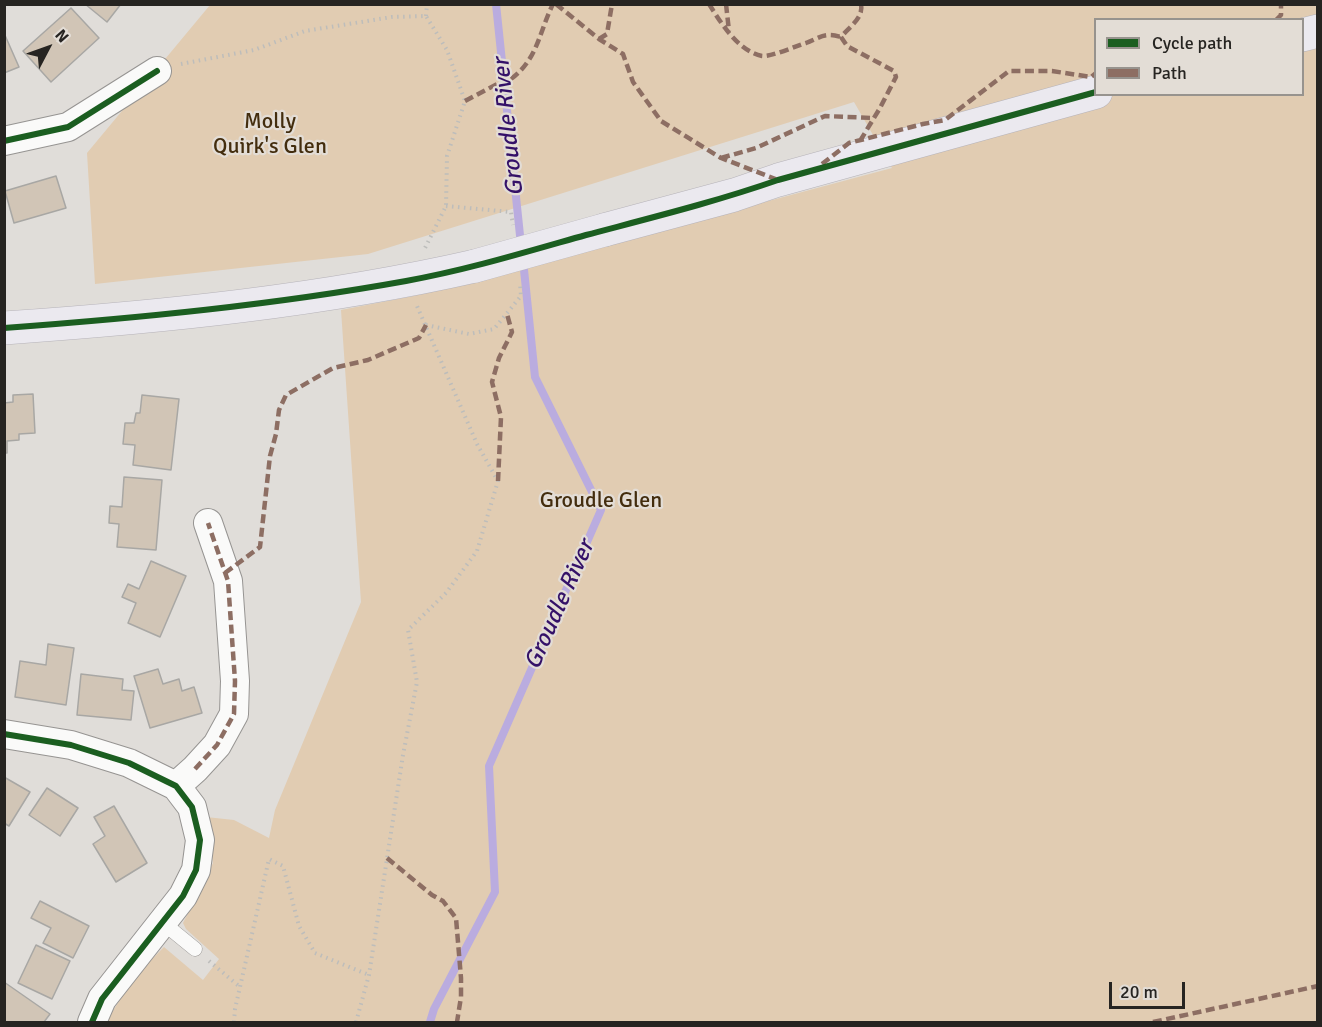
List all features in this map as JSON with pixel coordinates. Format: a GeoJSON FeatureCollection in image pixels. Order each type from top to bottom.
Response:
{"type":"FeatureCollection","features":[{"type":"Feature","properties":{"kind":"highway"},"geometry":{"type":"LineString","coordinates":[[4,327],[205,310],[320,296],[408,281],[475,266],[734,195],[778,180],[1094,92]]}},
{"type":"Feature","properties":{"kind":"street"},"geometry":{"type":"LineString","coordinates":[[4,141],[68,127],[157,70]]}},
{"type":"Feature","properties":{"kind":"street"},"geometry":{"type":"LineString","coordinates":[[176,786],[217,745],[234,714],[235,681],[228,581],[208,523]]}},
{"type":"Feature","properties":{"kind":"street"},"geometry":{"type":"LineString","coordinates":[[4,734],[71,745],[129,763],[176,786],[192,807],[200,840],[196,870],[183,896],[102,999],[92,1023]]}},
{"type":"Feature","properties":{"kind":"lane"},"geometry":{"type":"LineString","coordinates":[[162,922],[195,949]]}},
{"type":"Feature","properties":{"kind":"path"},"geometry":{"type":"LineString","coordinates":[[424,248],[446,206],[447,156],[465,101],[447,51],[426,16],[427,4]]}},
{"type":"Feature","properties":{"kind":"path"},"geometry":{"type":"LineString","coordinates":[[157,70],[254,50],[305,31],[392,17],[426,16]]}},
{"type":"Feature","properties":{"kind":"path"},"geometry":{"type":"LineString","coordinates":[[446,206],[511,212],[514,233]]}},
{"type":"Feature","properties":{"kind":"path"},"geometry":{"type":"LineString","coordinates":[[426,325],[469,334],[494,329],[521,296],[519,275]]}},
{"type":"Feature","properties":{"kind":"path"},"geometry":{"type":"LineString","coordinates":[[356,1023],[369,975],[403,755],[417,682],[408,630],[446,593],[477,551],[498,481],[477,444],[408,281]]}},
{"type":"Feature","properties":{"kind":"path"},"geometry":{"type":"LineString","coordinates":[[234,1023],[235,1009],[268,859],[283,866],[299,926],[315,953],[369,975]]}},
{"type":"Feature","properties":{"kind":"path"},"geometry":{"type":"LineString","coordinates":[[195,949],[241,987]]}},
{"type":"Feature","properties":{"kind":"green space"},"geometry":{"type":"Polygon","coordinates":[[[210,5],[1317,5],[1317,1022],[106,1022],[134,977],[164,947],[203,980],[219,959],[186,929],[183,923],[213,863],[206,817],[234,820],[269,838],[275,810],[361,602],[341,310],[413,296],[892,168],[854,102],[368,254],[95,284],[87,153],[210,5]]]}},
{"type":"Feature","properties":{"kind":"building"},"geometry":{"type":"Polygon","coordinates":[[[85,4],[121,4],[107,22],[85,4]]]}},
{"type":"Feature","properties":{"kind":"building"},"geometry":{"type":"Polygon","coordinates":[[[71,8],[99,38],[51,82],[23,51],[71,8]]]}},
{"type":"Feature","properties":{"kind":"building"},"geometry":{"type":"Polygon","coordinates":[[[4,33],[19,67],[4,73],[4,33]]]}},
{"type":"Feature","properties":{"kind":"building"},"geometry":{"type":"Polygon","coordinates":[[[56,176],[66,208],[14,223],[5,191],[56,176]]]}},
{"type":"Feature","properties":{"kind":"building"},"geometry":{"type":"Polygon","coordinates":[[[33,394],[35,433],[19,434],[19,440],[7,441],[7,453],[4,453],[4,403],[13,402],[13,395],[33,394]]]}},
{"type":"Feature","properties":{"kind":"building"},"geometry":{"type":"Polygon","coordinates":[[[142,395],[179,399],[171,470],[133,465],[135,445],[123,444],[125,423],[134,423],[136,413],[140,413],[142,395]]]}},
{"type":"Feature","properties":{"kind":"building"},"geometry":{"type":"Polygon","coordinates":[[[124,477],[162,480],[156,550],[117,547],[119,524],[109,523],[110,506],[122,507],[124,477]]]}},
{"type":"Feature","properties":{"kind":"building"},"geometry":{"type":"Polygon","coordinates":[[[151,561],[186,576],[160,637],[128,623],[136,603],[122,597],[128,584],[139,589],[151,561]]]}},
{"type":"Feature","properties":{"kind":"building"},"geometry":{"type":"Polygon","coordinates":[[[48,644],[74,648],[66,705],[15,697],[20,661],[46,665],[48,644]]]}},
{"type":"Feature","properties":{"kind":"building"},"geometry":{"type":"Polygon","coordinates":[[[158,669],[163,684],[179,679],[182,691],[194,687],[202,713],[150,728],[134,676],[158,669]]]}},
{"type":"Feature","properties":{"kind":"building"},"geometry":{"type":"Polygon","coordinates":[[[81,674],[123,679],[122,690],[134,691],[131,720],[77,715],[81,674]]]}},
{"type":"Feature","properties":{"kind":"building"},"geometry":{"type":"Polygon","coordinates":[[[4,777],[30,792],[9,826],[4,823],[4,777]]]}},
{"type":"Feature","properties":{"kind":"building"},"geometry":{"type":"Polygon","coordinates":[[[47,788],[78,808],[60,836],[29,815],[47,788]]]}},
{"type":"Feature","properties":{"kind":"building"},"geometry":{"type":"Polygon","coordinates":[[[114,806],[147,863],[116,882],[93,844],[105,836],[94,817],[114,806]]]}},
{"type":"Feature","properties":{"kind":"building"},"geometry":{"type":"Polygon","coordinates":[[[40,901],[89,926],[73,958],[43,943],[51,928],[31,918],[40,901]]]}},
{"type":"Feature","properties":{"kind":"building"},"geometry":{"type":"Polygon","coordinates":[[[36,945],[70,961],[52,999],[18,983],[36,945]]]}},
{"type":"Feature","properties":{"kind":"building"},"geometry":{"type":"Polygon","coordinates":[[[4,982],[50,1014],[44,1022],[4,1022],[4,982]]]}},
{"type":"Feature","properties":{"kind":"waterway","name":"Groudle River"},"geometry":{"type":"LineString","coordinates":[[496,4],[521,245]]}},
{"type":"Feature","properties":{"kind":"waterway","name":"Groudle River"},"geometry":{"type":"LineString","coordinates":[[430,1022],[434,1009],[495,892],[489,766],[601,510],[535,377],[523,260]]}},
{"type":"Feature","properties":{"kind":"marked path"},"geometry":{"type":"LineString","coordinates":[[511,79],[527,63],[553,4]]}},
{"type":"Feature","properties":{"kind":"marked path"},"geometry":{"type":"LineString","coordinates":[[556,4],[599,39],[623,54],[633,82],[661,121],[721,158],[778,180]]}},
{"type":"Feature","properties":{"kind":"marked path"},"geometry":{"type":"LineString","coordinates":[[599,39],[607,34],[612,4]]}},
{"type":"Feature","properties":{"kind":"marked path"},"geometry":{"type":"LineString","coordinates":[[709,4],[738,42],[753,53],[762,56],[777,53],[823,36],[841,37]]}},
{"type":"Feature","properties":{"kind":"marked path"},"geometry":{"type":"LineString","coordinates":[[726,4],[729,31]]}},
{"type":"Feature","properties":{"kind":"marked path"},"geometry":{"type":"LineString","coordinates":[[860,141],[896,77],[894,71],[847,46],[841,37],[858,18],[861,4]]}},
{"type":"Feature","properties":{"kind":"marked path"},"geometry":{"type":"LineString","coordinates":[[1278,18],[1281,15],[1281,4]]}},
{"type":"Feature","properties":{"kind":"marked path"},"geometry":{"type":"LineString","coordinates":[[822,164],[849,143],[945,120],[1009,71],[1052,71],[1091,77],[1094,75]]}},
{"type":"Feature","properties":{"kind":"marked path"},"geometry":{"type":"LineString","coordinates":[[465,101],[499,83]]}},
{"type":"Feature","properties":{"kind":"marked path"},"geometry":{"type":"LineString","coordinates":[[721,158],[756,148],[825,116],[873,118]]}},
{"type":"Feature","properties":{"kind":"marked path"},"geometry":{"type":"LineString","coordinates":[[498,481],[501,417],[492,382],[499,358],[512,332],[507,314]]}},
{"type":"Feature","properties":{"kind":"marked path"},"geometry":{"type":"LineString","coordinates":[[225,573],[260,547],[270,456],[279,410],[286,395],[333,368],[368,360],[419,338],[426,325]]}},
{"type":"Feature","properties":{"kind":"marked path"},"geometry":{"type":"LineString","coordinates":[[195,769],[217,745],[234,714],[235,681],[228,581],[208,523]]}},
{"type":"Feature","properties":{"kind":"marked path"},"geometry":{"type":"LineString","coordinates":[[387,858],[432,895],[443,901],[456,918],[461,978],[457,1022]]}},
{"type":"Feature","properties":{"kind":"marked path"},"geometry":{"type":"LineString","coordinates":[[1153,1022],[1318,986]]}},
{"type":"Feature","properties":{"kind":"cycle path"},"geometry":{"type":"LineString","coordinates":[[4,141],[68,127],[157,71]]}},
{"type":"Feature","properties":{"kind":"cycle path"},"geometry":{"type":"LineString","coordinates":[[4,328],[256,304],[429,277],[682,209],[1094,93]]}},
{"type":"Feature","properties":{"kind":"cycle path"},"geometry":{"type":"LineString","coordinates":[[4,734],[71,745],[129,763],[176,786],[192,807],[200,840],[196,870],[183,896],[102,999],[92,1022]]}},
{"type":"Feature","properties":{"kind":"park label","name":"Molly Quirk's Glen"},"geometry":{"type":"Point","coordinates":[270,134]}},
{"type":"Feature","properties":{"kind":"park label","name":"Groudle Glen"},"geometry":{"type":"Point","coordinates":[601,501]}}]}
